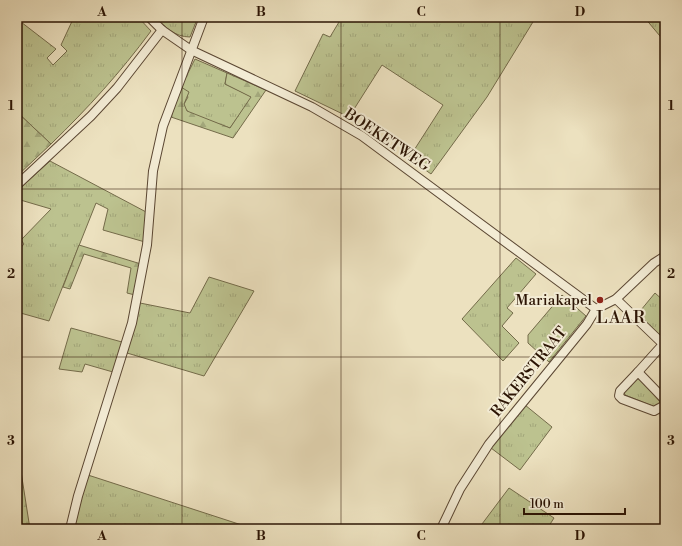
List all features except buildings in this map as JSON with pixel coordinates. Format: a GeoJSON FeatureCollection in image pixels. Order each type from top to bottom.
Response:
{"type":"FeatureCollection","features":[{"type":"Feature","properties":{"kind":"street","name":"BOEKETWEG"},"geometry":{"type":"LineString","coordinates":[[148,17],[162,30],[191,50],[312,107],[362,136],[596,309]]}},
{"type":"Feature","properties":{"kind":"street"},"geometry":{"type":"LineString","coordinates":[[70,529],[78,496],[132,323],[147,245],[153,171],[158,147],[173,96],[204,17]]}},
{"type":"Feature","properties":{"kind":"street"},"geometry":{"type":"LineString","coordinates":[[17,186],[91,116],[117,88],[162,30]]}},
{"type":"Feature","properties":{"kind":"street"},"geometry":{"type":"LineString","coordinates":[[596,309],[616,299],[654,263],[665,256]]}},
{"type":"Feature","properties":{"kind":"street"},"geometry":{"type":"LineString","coordinates":[[616,299],[664,343],[620,390],[619,396],[622,399],[654,411],[665,405]]}},
{"type":"Feature","properties":{"kind":"street","name":"RAKERSTRAAT"},"geometry":{"type":"LineString","coordinates":[[441,529],[460,489],[489,444],[587,324],[596,309]]}},
{"type":"Feature","properties":{"kind":"street"},"geometry":{"type":"LineString","coordinates":[[638,372],[665,400]]}},
{"type":"Feature","properties":{"kind":"green space"},"geometry":{"type":"Polygon","coordinates":[[[74,17],[138,17],[151,31],[103,90],[51,144],[17,112],[17,26],[21,22],[56,49],[47,58],[53,65],[67,51],[61,45],[74,17]]]}},
{"type":"Feature","properties":{"kind":"green space"},"geometry":{"type":"Polygon","coordinates":[[[155,17],[198,17],[190,37],[185,37],[167,28],[155,17]]]}},
{"type":"Feature","properties":{"kind":"green space"},"geometry":{"type":"Polygon","coordinates":[[[342,17],[536,17],[487,97],[431,174],[409,158],[443,105],[382,65],[349,117],[295,91],[323,34],[330,37],[342,17]]]}},
{"type":"Feature","properties":{"kind":"green space"},"geometry":{"type":"Polygon","coordinates":[[[644,17],[665,17],[665,42],[644,17]]]}},
{"type":"Feature","properties":{"kind":"green space"},"geometry":{"type":"Polygon","coordinates":[[[195,59],[227,73],[225,84],[252,97],[230,128],[191,114],[185,109],[184,104],[188,97],[181,87],[195,59]]]}},
{"type":"Feature","properties":{"kind":"green space"},"geometry":{"type":"Polygon","coordinates":[[[227,73],[266,90],[233,138],[171,117],[181,87],[189,92],[184,104],[187,111],[230,128],[251,97],[225,84],[227,73]]]}},
{"type":"Feature","properties":{"kind":"green space"},"geometry":{"type":"Polygon","coordinates":[[[17,112],[51,144],[17,176],[17,112]]]}},
{"type":"Feature","properties":{"kind":"green space"},"geometry":{"type":"Polygon","coordinates":[[[50,161],[148,213],[145,242],[103,230],[108,209],[96,203],[49,321],[17,312],[17,252],[24,244],[21,240],[51,209],[17,199],[17,191],[50,161]]]}},
{"type":"Feature","properties":{"kind":"green space"},"geometry":{"type":"Polygon","coordinates":[[[79,245],[141,264],[135,295],[127,293],[131,268],[84,254],[70,289],[63,287],[79,245]]]}},
{"type":"Feature","properties":{"kind":"green space"},"geometry":{"type":"Polygon","coordinates":[[[516,258],[536,274],[507,308],[513,313],[502,326],[519,343],[503,361],[462,319],[516,258]]]}},
{"type":"Feature","properties":{"kind":"green space"},"geometry":{"type":"Polygon","coordinates":[[[209,277],[254,291],[204,376],[127,353],[140,303],[190,313],[209,277]]]}},
{"type":"Feature","properties":{"kind":"green space"},"geometry":{"type":"Polygon","coordinates":[[[655,293],[665,302],[665,335],[662,338],[636,316],[655,293]]]}},
{"type":"Feature","properties":{"kind":"green space"},"geometry":{"type":"Polygon","coordinates":[[[562,295],[586,316],[549,362],[528,343],[528,335],[562,295]]]}},
{"type":"Feature","properties":{"kind":"green space"},"geometry":{"type":"Polygon","coordinates":[[[71,328],[122,342],[113,372],[85,364],[82,372],[59,369],[71,328]]]}},
{"type":"Feature","properties":{"kind":"green space"},"geometry":{"type":"Polygon","coordinates":[[[637,378],[641,380],[661,403],[655,407],[625,395],[624,392],[637,378]]]}},
{"type":"Feature","properties":{"kind":"green space"},"geometry":{"type":"Polygon","coordinates":[[[525,405],[552,427],[520,470],[491,448],[525,405]]]}},
{"type":"Feature","properties":{"kind":"green space"},"geometry":{"type":"Polygon","coordinates":[[[17,446],[30,529],[17,529],[17,446]]]}},
{"type":"Feature","properties":{"kind":"green space"},"geometry":{"type":"Polygon","coordinates":[[[88,475],[254,529],[73,529],[88,475]]]}},
{"type":"Feature","properties":{"kind":"green space"},"geometry":{"type":"Polygon","coordinates":[[[509,488],[554,518],[547,529],[479,528],[509,488]]]}},
{"type":"Feature","properties":{"kind":"place","name":"Mariakapel"},"geometry":{"type":"Point","coordinates":[600,300]}},
{"type":"Feature","properties":{"kind":"district","name":"LAAR"},"geometry":{"type":"Point","coordinates":[621,318]}}]}
